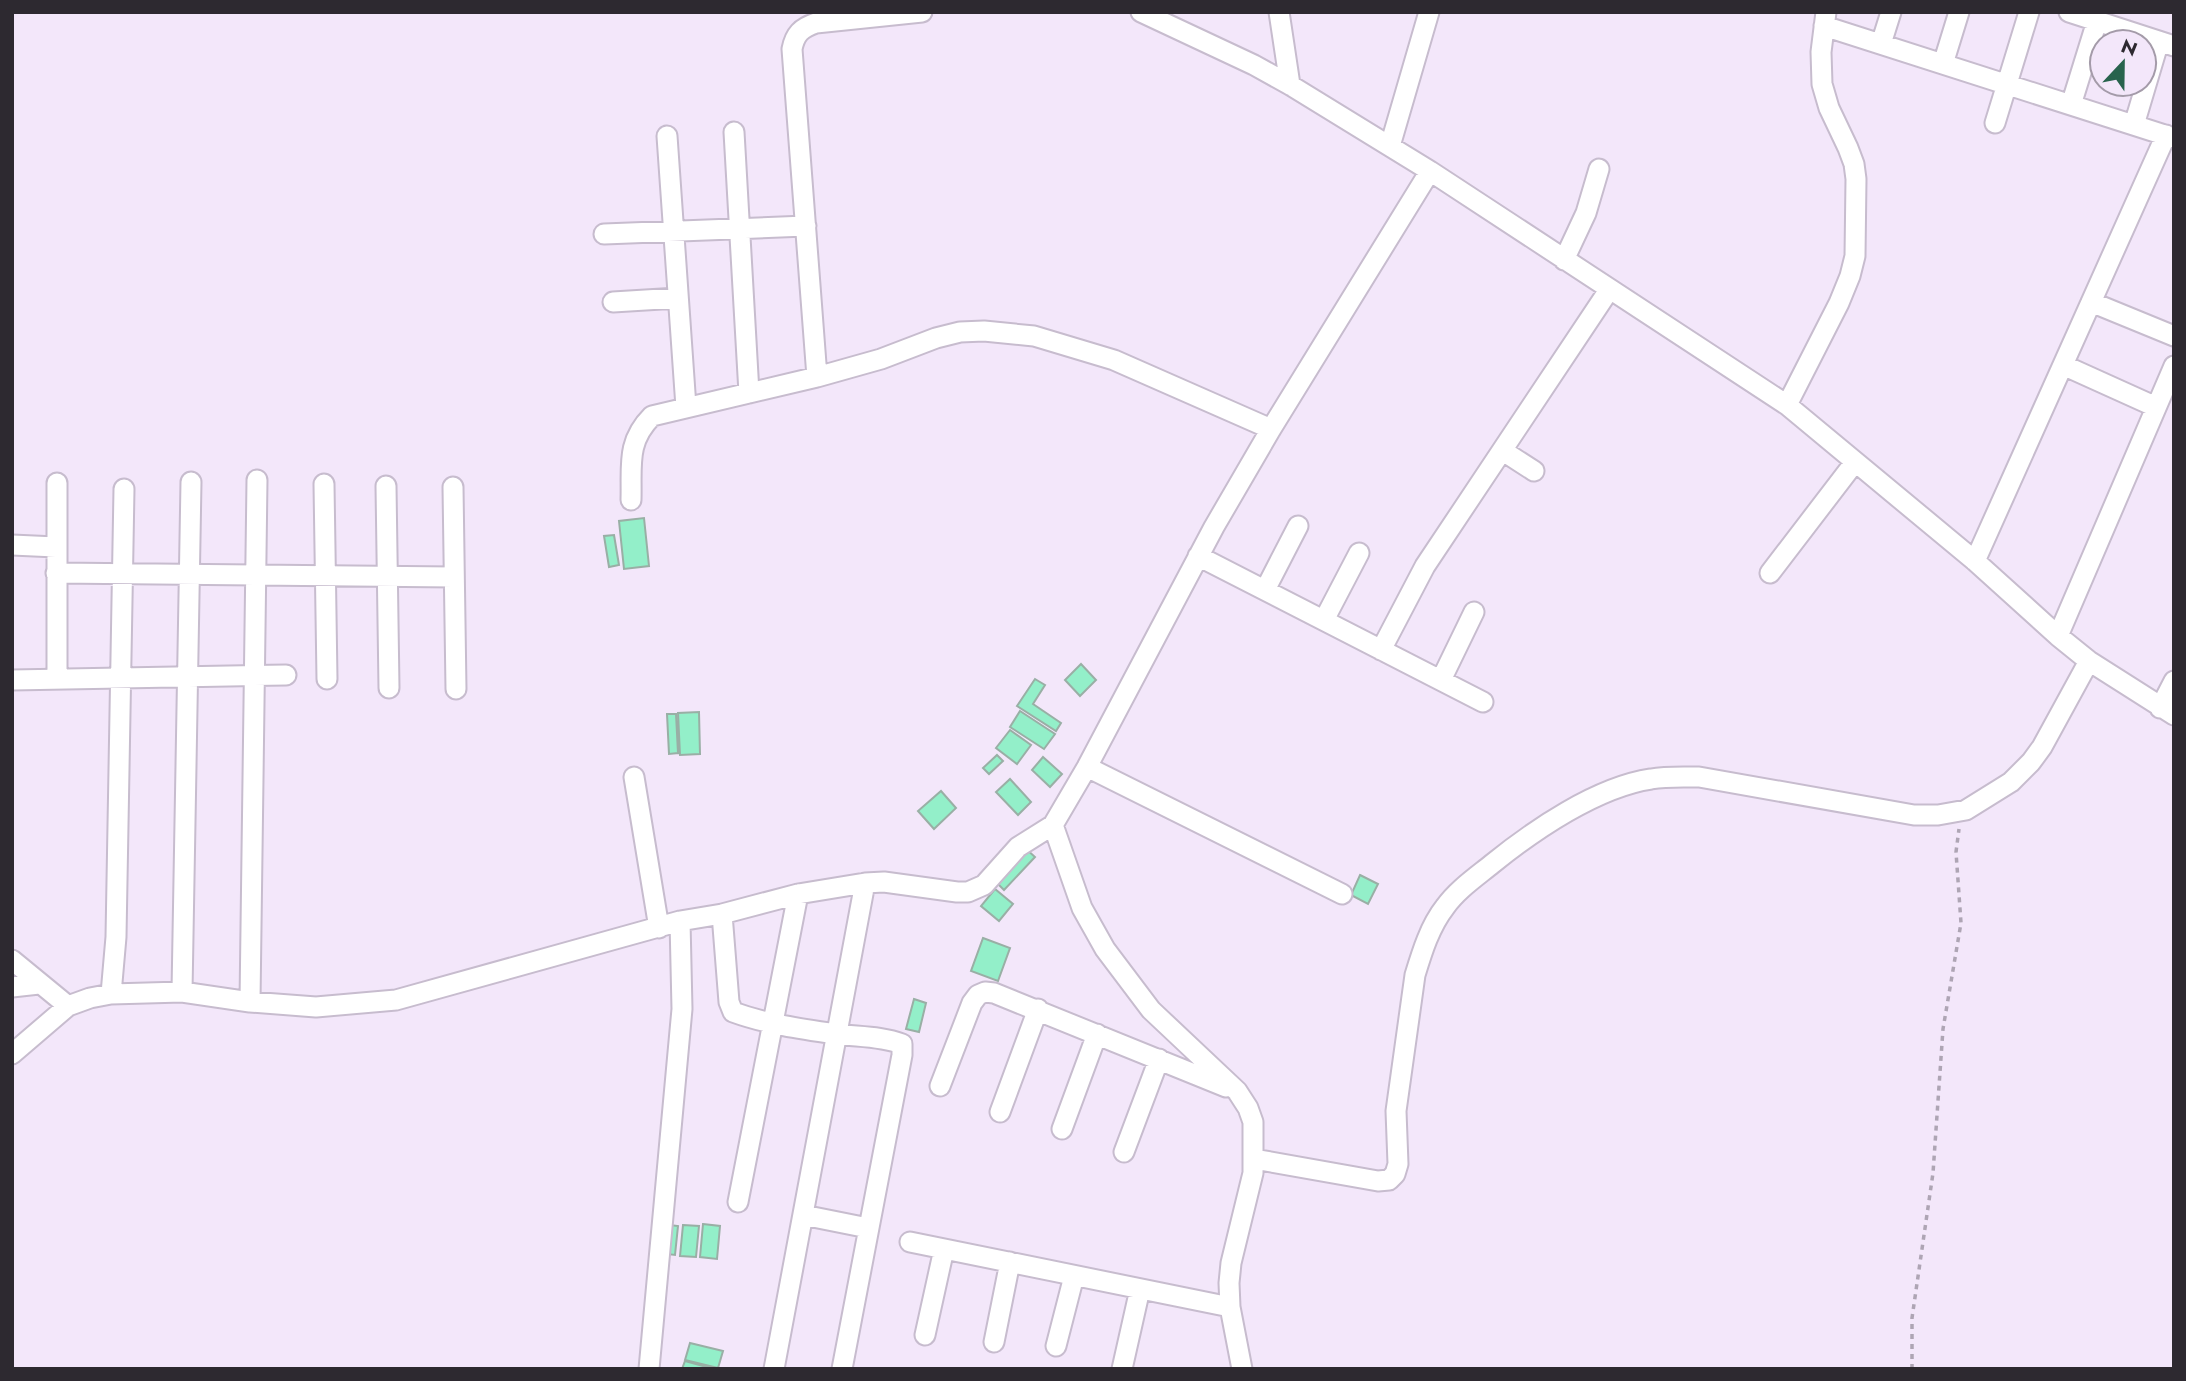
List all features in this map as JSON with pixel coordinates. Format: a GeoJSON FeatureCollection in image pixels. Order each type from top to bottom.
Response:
{"type":"FeatureCollection","features":[{"type":"Feature","properties":{"kind":"street"},"geometry":{"type":"LineString","coordinates":[[817,377],[792,49],[795,37],[803,27],[816,23],[922,12]]}},
{"type":"Feature","properties":{"kind":"street"},"geometry":{"type":"LineString","coordinates":[[1141,12],[1254,65],[1290,85],[1430,171],[1787,405],[1975,561],[2058,636],[2089,661],[2167,712],[2174,681]]}},
{"type":"Feature","properties":{"kind":"street"},"geometry":{"type":"LineString","coordinates":[[1279,12],[1290,85]]}},
{"type":"Feature","properties":{"kind":"street"},"geometry":{"type":"LineString","coordinates":[[1390,146],[1429,12]]}},
{"type":"Feature","properties":{"kind":"street"},"geometry":{"type":"LineString","coordinates":[[1881,44],[1891,12]]}},
{"type":"Feature","properties":{"kind":"street"},"geometry":{"type":"LineString","coordinates":[[1942,64],[1959,12]]}},
{"type":"Feature","properties":{"kind":"street"},"geometry":{"type":"LineString","coordinates":[[1994,123],[2029,12]]}},
{"type":"Feature","properties":{"kind":"street"},"geometry":{"type":"LineString","coordinates":[[2069,12],[2106,19],[2168,39],[2134,125]]}},
{"type":"Feature","properties":{"kind":"street"},"geometry":{"type":"LineString","coordinates":[[1787,405],[1839,303],[1855,256],[1856,179],[1848,148],[1829,108],[1822,84],[1821,52],[1825,19],[1881,44],[2170,136],[2091,302],[1975,561]]}},
{"type":"Feature","properties":{"kind":"street"},"geometry":{"type":"LineString","coordinates":[[2071,105],[2106,19]]}},
{"type":"Feature","properties":{"kind":"street"},"geometry":{"type":"LineString","coordinates":[[734,132],[749,393]]}},
{"type":"Feature","properties":{"kind":"street"},"geometry":{"type":"LineString","coordinates":[[667,136],[686,407]]}},
{"type":"Feature","properties":{"kind":"street"},"geometry":{"type":"LineString","coordinates":[[1564,260],[1586,213],[1599,169]]}},
{"type":"Feature","properties":{"kind":"street"},"geometry":{"type":"LineString","coordinates":[[12,1054],[68,1006],[111,994],[182,992],[250,1002],[316,1007],[396,1000],[680,921],[722,914],[798,894],[884,882],[957,892],[976,890],[984,885],[1018,847],[1054,825],[1198,556],[1271,429],[1430,171]]}},
{"type":"Feature","properties":{"kind":"street"},"geometry":{"type":"LineString","coordinates":[[604,234],[806,226]]}},
{"type":"Feature","properties":{"kind":"street"},"geometry":{"type":"LineString","coordinates":[[1381,650],[1425,566],[1609,290]]}},
{"type":"Feature","properties":{"kind":"street"},"geometry":{"type":"LineString","coordinates":[[613,302],[678,298]]}},
{"type":"Feature","properties":{"kind":"street"},"geometry":{"type":"LineString","coordinates":[[2091,302],[2174,336]]}},
{"type":"Feature","properties":{"kind":"street"},"geometry":{"type":"LineString","coordinates":[[631,500],[635,438],[652,416],[817,377],[960,332],[1014,333],[1057,341],[1114,360],[1271,429]]}},
{"type":"Feature","properties":{"kind":"street"},"geometry":{"type":"LineString","coordinates":[[2063,365],[2156,407]]}},
{"type":"Feature","properties":{"kind":"street"},"geometry":{"type":"LineString","coordinates":[[2058,636],[2174,366]]}},
{"type":"Feature","properties":{"kind":"street"},"geometry":{"type":"LineString","coordinates":[[1503,451],[1534,471]]}},
{"type":"Feature","properties":{"kind":"street"},"geometry":{"type":"LineString","coordinates":[[1770,573],[1855,462]]}},
{"type":"Feature","properties":{"kind":"street"},"geometry":{"type":"LineString","coordinates":[[250,1002],[257,480]]}},
{"type":"Feature","properties":{"kind":"street"},"geometry":{"type":"LineString","coordinates":[[182,992],[191,482]]}},
{"type":"Feature","properties":{"kind":"street"},"geometry":{"type":"LineString","coordinates":[[57,483],[57,679]]}},
{"type":"Feature","properties":{"kind":"street"},"geometry":{"type":"LineString","coordinates":[[324,484],[327,679]]}},
{"type":"Feature","properties":{"kind":"street"},"geometry":{"type":"LineString","coordinates":[[386,486],[389,688]]}},
{"type":"Feature","properties":{"kind":"street"},"geometry":{"type":"LineString","coordinates":[[453,487],[456,689]]}},
{"type":"Feature","properties":{"kind":"street"},"geometry":{"type":"LineString","coordinates":[[111,994],[116,954],[124,489]]}},
{"type":"Feature","properties":{"kind":"street"},"geometry":{"type":"LineString","coordinates":[[1265,590],[1298,526]]}},
{"type":"Feature","properties":{"kind":"street"},"geometry":{"type":"LineString","coordinates":[[12,545],[56,547]]}},
{"type":"Feature","properties":{"kind":"street"},"geometry":{"type":"LineString","coordinates":[[1324,620],[1359,553]]}},
{"type":"Feature","properties":{"kind":"street"},"geometry":{"type":"LineString","coordinates":[[1198,556],[1483,702]]}},
{"type":"Feature","properties":{"kind":"street"},"geometry":{"type":"LineString","coordinates":[[56,573],[454,577]]}},
{"type":"Feature","properties":{"kind":"street"},"geometry":{"type":"LineString","coordinates":[[1441,680],[1474,612]]}},
{"type":"Feature","properties":{"kind":"street"},"geometry":{"type":"LineString","coordinates":[[1254,1159],[1378,1181],[1389,1180],[1395,1174],[1398,1164],[1396,1111],[1415,975],[1436,919],[1463,888],[1518,843],[1590,800],[1649,779],[1699,777],[1914,815],[1938,815],[1966,810],[2011,782],[2031,762],[2089,661]]}},
{"type":"Feature","properties":{"kind":"street"},"geometry":{"type":"LineString","coordinates":[[12,680],[286,675]]}},
{"type":"Feature","properties":{"kind":"street"},"geometry":{"type":"LineString","coordinates":[[1087,767],[1342,894]]}},
{"type":"Feature","properties":{"kind":"street"},"geometry":{"type":"LineString","coordinates":[[634,777],[659,928]]}},
{"type":"Feature","properties":{"kind":"street"},"geometry":{"type":"LineString","coordinates":[[1054,825],[1082,908],[1105,949],[1151,1010],[1237,1091],[1253,1122],[1253,1173],[1231,1263],[1229,1283],[1230,1307],[1242,1369]]}},
{"type":"Feature","properties":{"kind":"street"},"geometry":{"type":"LineString","coordinates":[[774,1369],[865,883]]}},
{"type":"Feature","properties":{"kind":"street"},"geometry":{"type":"LineString","coordinates":[[738,1202],[798,894]]}},
{"type":"Feature","properties":{"kind":"street"},"geometry":{"type":"LineString","coordinates":[[722,914],[729,1002],[733,1012],[772,1023],[891,1040],[902,1044],[842,1369]]}},
{"type":"Feature","properties":{"kind":"street"},"geometry":{"type":"LineString","coordinates":[[649,1369],[682,1009],[680,921]]}},
{"type":"Feature","properties":{"kind":"street"},"geometry":{"type":"LineString","coordinates":[[12,960],[68,1006]]}},
{"type":"Feature","properties":{"kind":"street"},"geometry":{"type":"LineString","coordinates":[[12,987],[39,984]]}},
{"type":"Feature","properties":{"kind":"street"},"geometry":{"type":"LineString","coordinates":[[940,1086],[972,1003],[978,995],[985,992],[1038,1009],[1237,1091]]}},
{"type":"Feature","properties":{"kind":"street"},"geometry":{"type":"LineString","coordinates":[[1000,1112],[1038,1009]]}},
{"type":"Feature","properties":{"kind":"street"},"geometry":{"type":"LineString","coordinates":[[1062,1129],[1097,1034]]}},
{"type":"Feature","properties":{"kind":"street"},"geometry":{"type":"LineString","coordinates":[[1124,1152],[1159,1059]]}},
{"type":"Feature","properties":{"kind":"street"},"geometry":{"type":"LineString","coordinates":[[803,1214],[868,1228]]}},
{"type":"Feature","properties":{"kind":"street"},"geometry":{"type":"LineString","coordinates":[[910,1242],[1230,1307]]}},
{"type":"Feature","properties":{"kind":"street"},"geometry":{"type":"LineString","coordinates":[[925,1335],[944,1249]]}},
{"type":"Feature","properties":{"kind":"street"},"geometry":{"type":"LineString","coordinates":[[994,1342],[1010,1262]]}},
{"type":"Feature","properties":{"kind":"street"},"geometry":{"type":"LineString","coordinates":[[1056,1346],[1074,1276]]}},
{"type":"Feature","properties":{"kind":"street"},"geometry":{"type":"LineString","coordinates":[[1122,1369],[1140,1289]]}},
{"type":"Feature","properties":{"kind":"path"},"geometry":{"type":"LineString","coordinates":[[1912,1369],[1912,1318],[1933,1173],[1943,1029],[1961,923],[1956,841],[1966,810]]}},
{"type":"Feature","properties":{"kind":"building"},"geometry":{"type":"Polygon","coordinates":[[[644,518],[649,566],[624,569],[619,521],[644,518]]]}},
{"type":"Feature","properties":{"kind":"building"},"geometry":{"type":"Polygon","coordinates":[[[614,535],[619,565],[609,567],[604,536],[614,535]]]}},
{"type":"Feature","properties":{"kind":"building"},"geometry":{"type":"Polygon","coordinates":[[[1081,664],[1096,680],[1080,696],[1065,680],[1081,664]]]}},
{"type":"Feature","properties":{"kind":"building"},"geometry":{"type":"Polygon","coordinates":[[[1035,679],[1045,685],[1033,704],[1061,723],[1056,731],[1017,706],[1035,679]]]}},
{"type":"Feature","properties":{"kind":"building"},"geometry":{"type":"Polygon","coordinates":[[[1020,711],[1055,734],[1044,749],[1010,727],[1020,711]]]}},
{"type":"Feature","properties":{"kind":"building"},"geometry":{"type":"Polygon","coordinates":[[[699,712],[700,754],[680,755],[678,713],[699,712]]]}},
{"type":"Feature","properties":{"kind":"building"},"geometry":{"type":"Polygon","coordinates":[[[667,714],[676,714],[678,753],[669,754],[667,714]]]}},
{"type":"Feature","properties":{"kind":"building"},"geometry":{"type":"Polygon","coordinates":[[[1010,730],[1031,745],[1017,764],[996,748],[1010,730]]]}},
{"type":"Feature","properties":{"kind":"building"},"geometry":{"type":"Polygon","coordinates":[[[997,755],[1003,761],[989,774],[983,768],[997,755]]]}},
{"type":"Feature","properties":{"kind":"building"},"geometry":{"type":"Polygon","coordinates":[[[1043,757],[1062,774],[1050,787],[1032,770],[1043,757]]]}},
{"type":"Feature","properties":{"kind":"building"},"geometry":{"type":"Polygon","coordinates":[[[1010,779],[1031,802],[1018,815],[996,792],[1010,779]]]}},
{"type":"Feature","properties":{"kind":"building"},"geometry":{"type":"Polygon","coordinates":[[[941,791],[956,808],[934,829],[918,811],[941,791]]]}},
{"type":"Feature","properties":{"kind":"building"},"geometry":{"type":"Polygon","coordinates":[[[1025,848],[1035,857],[1004,890],[994,880],[1025,848]]]}},
{"type":"Feature","properties":{"kind":"building"},"geometry":{"type":"Polygon","coordinates":[[[1360,875],[1378,884],[1368,904],[1351,895],[1360,875]]]}},
{"type":"Feature","properties":{"kind":"building"},"geometry":{"type":"Polygon","coordinates":[[[995,889],[1013,904],[999,921],[981,906],[995,889]]]}},
{"type":"Feature","properties":{"kind":"building"},"geometry":{"type":"Polygon","coordinates":[[[983,938],[1010,948],[998,981],[971,971],[983,938]]]}},
{"type":"Feature","properties":{"kind":"building"},"geometry":{"type":"Polygon","coordinates":[[[914,999],[926,1003],[919,1032],[906,1029],[914,999]]]}},
{"type":"Feature","properties":{"kind":"building"},"geometry":{"type":"Polygon","coordinates":[[[703,1224],[720,1226],[717,1259],[700,1257],[703,1224]]]}},
{"type":"Feature","properties":{"kind":"building"},"geometry":{"type":"Polygon","coordinates":[[[670,1225],[678,1226],[675,1255],[667,1254],[670,1225]]]}},
{"type":"Feature","properties":{"kind":"building"},"geometry":{"type":"Polygon","coordinates":[[[683,1225],[699,1226],[696,1257],[680,1256],[683,1225]]]}},
{"type":"Feature","properties":{"kind":"building"},"geometry":{"type":"Polygon","coordinates":[[[690,1343],[723,1351],[718,1368],[685,1360],[690,1343]]]}},
{"type":"Feature","properties":{"kind":"building"},"geometry":{"type":"Polygon","coordinates":[[[685,1361],[714,1369],[682,1369],[685,1361]]]}}]}
